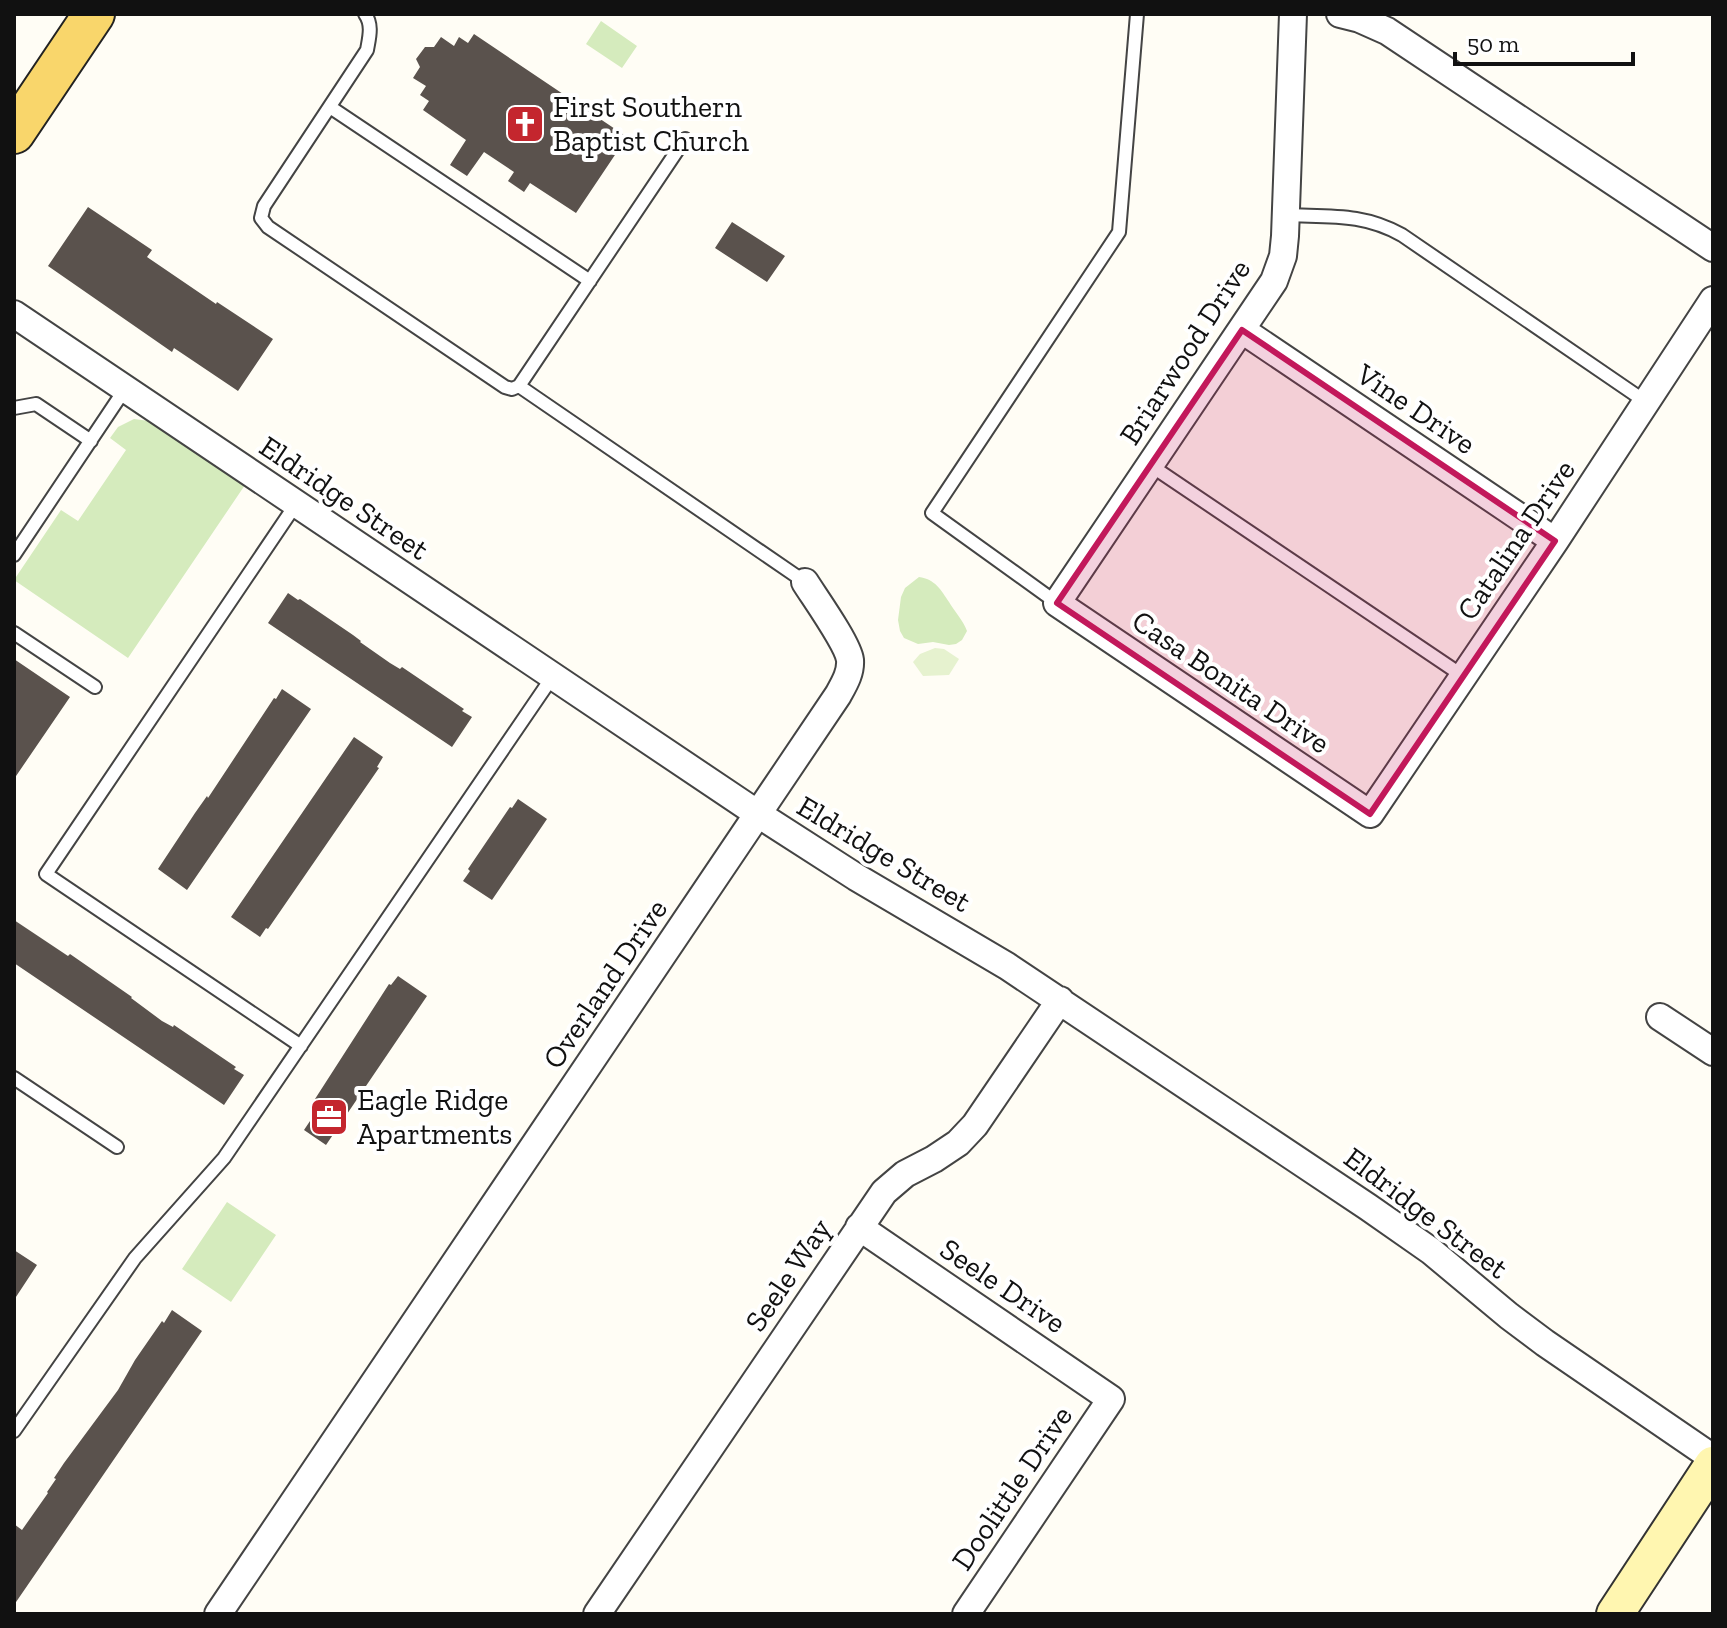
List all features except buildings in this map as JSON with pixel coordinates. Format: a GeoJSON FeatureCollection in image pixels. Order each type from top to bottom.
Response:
{"type":"FeatureCollection","features":[{"type":"Feature","properties":{"kind":"main road"},"geometry":{"type":"LineString","coordinates":[[14,133],[94,14]]}},
{"type":"Feature","properties":{"kind":"street","name":"Briarwood Drive"},"geometry":{"type":"LineString","coordinates":[[1057,603],[1274,281],[1283,256],[1286,215],[1293,14]]}},
{"type":"Feature","properties":{"kind":"street"},"geometry":{"type":"LineString","coordinates":[[1340,14],[1387,31],[1713,248]]}},
{"type":"Feature","properties":{"kind":"street","name":"Catalina Drive"},"geometry":{"type":"LineString","coordinates":[[1370,814],[1713,300]]}},
{"type":"Feature","properties":{"kind":"street","name":"Eldridge Street"},"geometry":{"type":"LineString","coordinates":[[14,314],[758,814],[1060,1000],[1418,1242],[1545,1343],[1713,1458]]}},
{"type":"Feature","properties":{"kind":"street","name":"Vine Drive"},"geometry":{"type":"LineString","coordinates":[[1242,330],[1555,541]]}},
{"type":"Feature","properties":{"kind":"street","name":"Overland Drive"},"geometry":{"type":"LineString","coordinates":[[218,1614],[848,678],[850,660],[846,647],[805,582]]}},
{"type":"Feature","properties":{"kind":"street","name":"Casa Bonita Drive"},"geometry":{"type":"LineString","coordinates":[[1057,603],[1370,814]]}},
{"type":"Feature","properties":{"kind":"street","name":"Seele Way"},"geometry":{"type":"LineString","coordinates":[[597,1614],[884,1192],[905,1174],[958,1143],[975,1125],[1060,1000]]}},
{"type":"Feature","properties":{"kind":"street"},"geometry":{"type":"LineString","coordinates":[[1660,1017],[1713,1052]]}},
{"type":"Feature","properties":{"kind":"street","name":"Seele Drive"},"geometry":{"type":"LineString","coordinates":[[859,1227],[1111,1399]]}},
{"type":"Feature","properties":{"kind":"street","name":"Doolittle Drive"},"geometry":{"type":"LineString","coordinates":[[966,1614],[1111,1399]]}},
{"type":"Feature","properties":{"kind":"street"},"geometry":{"type":"LineString","coordinates":[[1615,1614],[1713,1465]]}},
{"type":"Feature","properties":{"kind":"lane"},"geometry":{"type":"LineString","coordinates":[[365,14],[370,32],[367,50],[264,206],[261,218],[268,227],[505,387],[512,389],[519,386],[685,139]]}},
{"type":"Feature","properties":{"kind":"lane"},"geometry":{"type":"LineString","coordinates":[[1057,603],[932,513],[1119,232],[1137,14]]}},
{"type":"Feature","properties":{"kind":"lane"},"geometry":{"type":"LineString","coordinates":[[330,107],[590,281]]}},
{"type":"Feature","properties":{"kind":"lane"},"geometry":{"type":"LineString","coordinates":[[1286,215],[1351,217],[1387,227],[1646,402]]}},
{"type":"Feature","properties":{"kind":"lane"},"geometry":{"type":"LineString","coordinates":[[519,386],[805,582]]}},
{"type":"Feature","properties":{"kind":"lane"},"geometry":{"type":"LineString","coordinates":[[14,555],[125,389]]}},
{"type":"Feature","properties":{"kind":"lane"},"geometry":{"type":"LineString","coordinates":[[14,408],[36,404],[91,441]]}},
{"type":"Feature","properties":{"kind":"lane"},"geometry":{"type":"LineString","coordinates":[[1150,465],[1463,676]]}},
{"type":"Feature","properties":{"kind":"lane"},"geometry":{"type":"LineString","coordinates":[[296,504],[46,874],[301,1046]]}},
{"type":"Feature","properties":{"kind":"lane"},"geometry":{"type":"LineString","coordinates":[[14,633],[95,687]]}},
{"type":"Feature","properties":{"kind":"lane"},"geometry":{"type":"LineString","coordinates":[[14,1431],[135,1258],[224,1158],[553,676]]}},
{"type":"Feature","properties":{"kind":"lane"},"geometry":{"type":"LineString","coordinates":[[14,1078],[117,1147]]}},
{"type":"Feature","properties":{"kind":"highlighted area"},"geometry":{"type":"Polygon","coordinates":[[[1242,330],[1555,541],[1370,814],[1057,603],[1242,330]]]}},
{"type":"Feature","properties":{"kind":"green space"},"geometry":{"type":"Polygon","coordinates":[[[601,21],[637,46],[622,68],[586,44],[601,21]]]}},
{"type":"Feature","properties":{"kind":"green space"},"geometry":{"type":"Polygon","coordinates":[[[134,419],[149,421],[245,485],[128,658],[14,580],[61,510],[78,521],[126,450],[110,438],[118,427],[134,419]]]}},
{"type":"Feature","properties":{"kind":"green space"},"geometry":{"type":"Polygon","coordinates":[[[919,577],[937,586],[963,623],[967,631],[956,644],[918,644],[904,638],[900,631],[901,597],[905,588],[919,577]]]}},
{"type":"Feature","properties":{"kind":"green space"},"geometry":{"type":"Polygon","coordinates":[[[935,648],[944,649],[959,659],[949,675],[923,676],[913,662],[920,654],[935,648]]]}},
{"type":"Feature","properties":{"kind":"green space"},"geometry":{"type":"Polygon","coordinates":[[[227,1202],[276,1235],[231,1302],[182,1269],[227,1202]]]}},
{"type":"Feature","properties":{"kind":"place","name":"First Southern Baptist Church"},"geometry":{"type":"Point","coordinates":[525,124]}},
{"type":"Feature","properties":{"kind":"place","name":"Eagle Ridge Apartments"},"geometry":{"type":"Point","coordinates":[329,1117]}}]}
